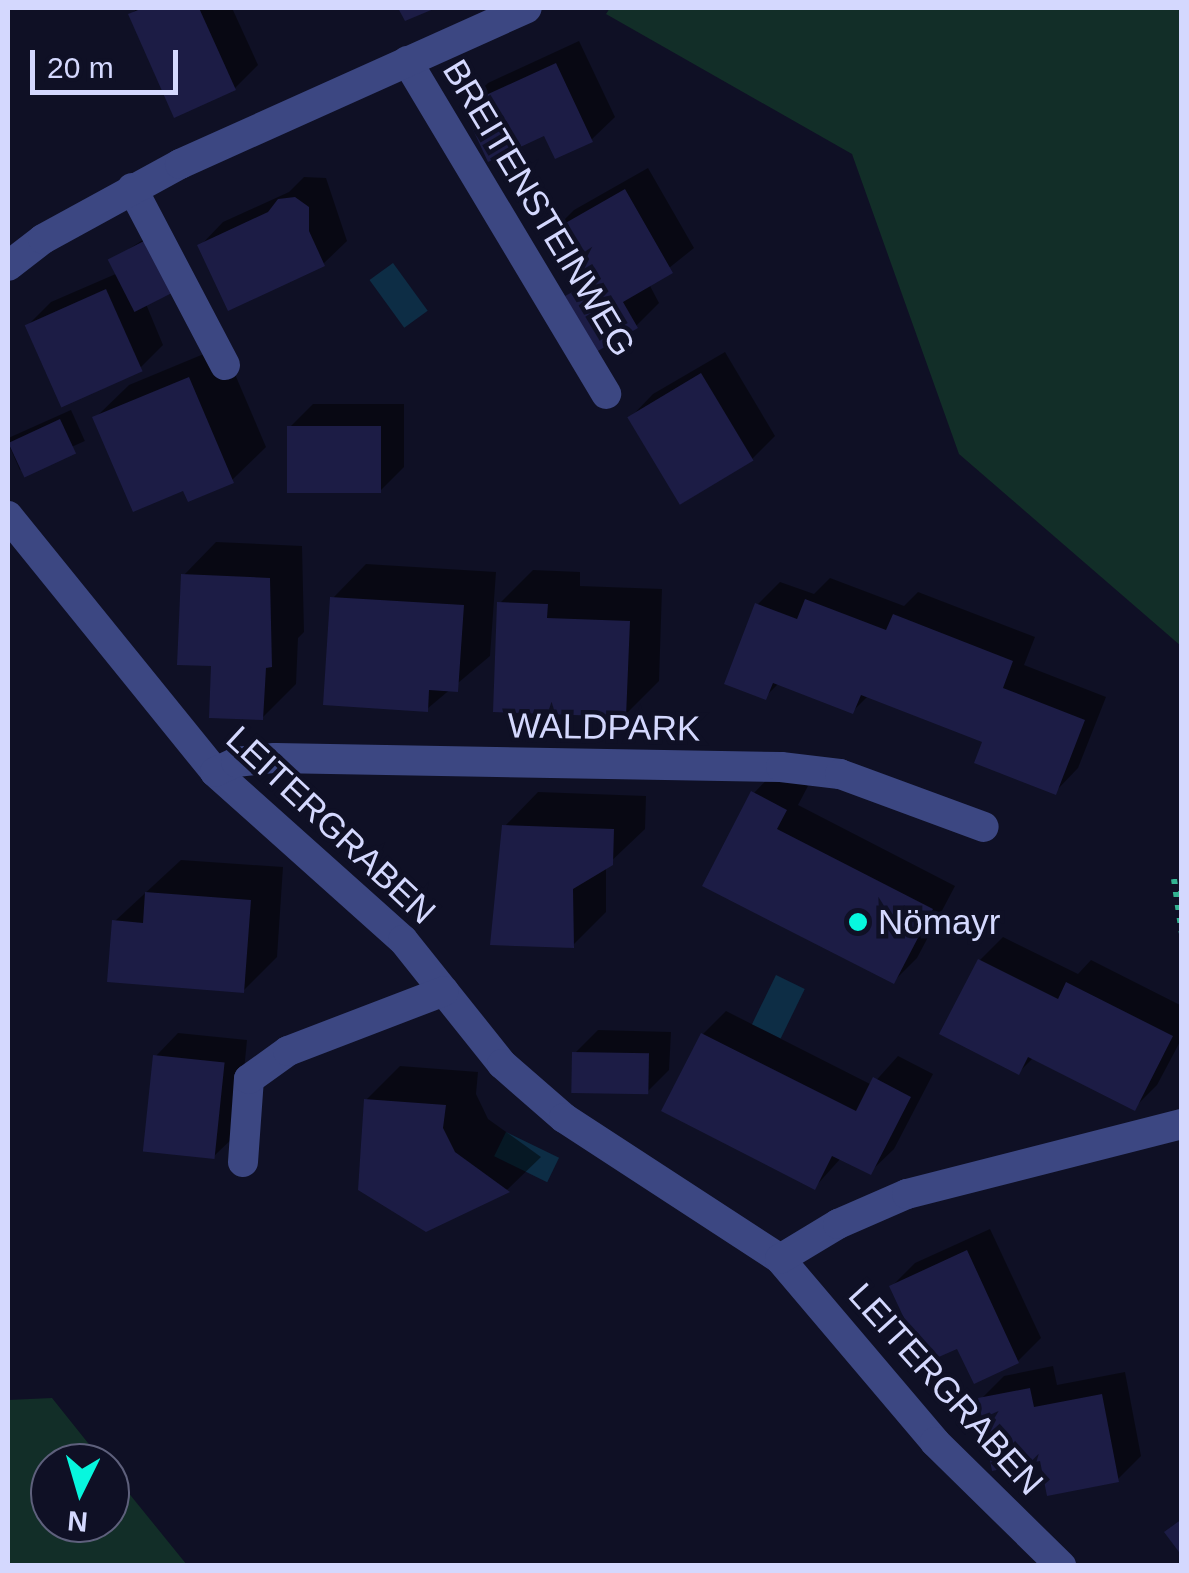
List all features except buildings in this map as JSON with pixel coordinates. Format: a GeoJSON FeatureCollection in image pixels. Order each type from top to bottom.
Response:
{"type":"FeatureCollection","features":[{"type":"Feature","properties":{"kind":"street","name":"BREITENSTEINWEG"},"geometry":{"type":"LineString","coordinates":[[8,266],[132,188],[527,8]]}},
{"type":"Feature","properties":{"kind":"street","name":"BREITENSTEINWEG"},"geometry":{"type":"LineString","coordinates":[[407,61],[606,394]]}},
{"type":"Feature","properties":{"kind":"street"},"geometry":{"type":"LineString","coordinates":[[132,188],[225,366]]}},
{"type":"Feature","properties":{"kind":"street","name":"LEITERGRABEN"},"geometry":{"type":"LineString","coordinates":[[8,516],[214,772],[363,900],[502,1064],[564,1118],[780,1259],[935,1442],[1061,1566]]}},
{"type":"Feature","properties":{"kind":"street","name":"WALDPARK"},"geometry":{"type":"LineString","coordinates":[[214,772],[236,762],[275,758],[781,767],[840,774],[984,827]]}},
{"type":"Feature","properties":{"kind":"street"},"geometry":{"type":"LineString","coordinates":[[243,1162],[249,1079],[288,1051],[444,991]]}},
{"type":"Feature","properties":{"kind":"street"},"geometry":{"type":"LineString","coordinates":[[780,1259],[838,1224],[907,1194],[1182,1124]]}},
{"type":"Feature","properties":{"kind":"path"},"geometry":{"type":"LineString","coordinates":[[1174,879],[1182,934]]}},
{"type":"Feature","properties":{"kind":"green space"},"geometry":{"type":"Polygon","coordinates":[[[610,8],[1181,8],[1181,646],[959,454],[852,154],[606,14],[610,8]]]}},
{"type":"Feature","properties":{"kind":"green space"},"geometry":{"type":"Polygon","coordinates":[[[52,1398],[88,1443],[30,1443],[30,1543],[130,1543],[130,1495],[187,1565],[8,1565],[8,1400],[52,1398]]]}},
{"type":"Feature","properties":{"kind":"water"},"geometry":{"type":"Polygon","coordinates":[[[393,263],[428,311],[404,328],[370,280],[393,263]]]}},
{"type":"Feature","properties":{"kind":"water"},"geometry":{"type":"Polygon","coordinates":[[[776,975],[805,989],[781,1038],[752,1024],[776,975]]]}},
{"type":"Feature","properties":{"kind":"water"},"geometry":{"type":"Polygon","coordinates":[[[506,1132],[559,1158],[547,1182],[494,1156],[506,1132]]]}},
{"type":"Feature","properties":{"kind":"place","name":"Nömayr"},"geometry":{"type":"Point","coordinates":[858,922]}}]}
